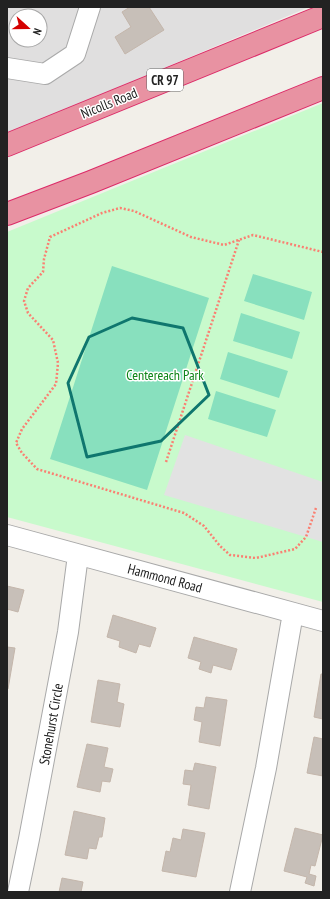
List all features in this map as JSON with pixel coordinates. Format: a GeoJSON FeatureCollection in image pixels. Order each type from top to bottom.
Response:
{"type":"FeatureCollection","features":[{"type":"Feature","properties":{"kind":"highway","name":"Nicolls Road"},"geometry":{"type":"LineString","coordinates":[[7,144],[323,16]]}},
{"type":"Feature","properties":{"kind":"highway"},"geometry":{"type":"LineString","coordinates":[[7,214],[91,182],[323,88]]}},
{"type":"Feature","properties":{"kind":"street"},"geometry":{"type":"LineString","coordinates":[[7,68],[45,74],[75,54],[90,7]]}},
{"type":"Feature","properties":{"kind":"street","name":"Hammond Road"},"geometry":{"type":"LineString","coordinates":[[7,535],[323,621]]}},
{"type":"Feature","properties":{"kind":"street","name":"Stonehurst Circle"},"geometry":{"type":"LineString","coordinates":[[18,892],[68,632],[78,554]]}},
{"type":"Feature","properties":{"kind":"street"},"geometry":{"type":"LineString","coordinates":[[240,892],[266,768],[292,613]]}},
{"type":"Feature","properties":{"kind":"path"},"geometry":{"type":"LineString","coordinates":[[316,508],[306,537],[295,549],[256,558],[230,555],[220,546],[204,526],[184,513],[37,469],[16,444],[22,429],[56,384],[58,363],[53,340],[28,313],[24,301],[28,288],[43,272],[44,259],[50,237],[102,213],[120,208],[134,211],[191,237],[224,245],[253,235],[323,252]]}},
{"type":"Feature","properties":{"kind":"path"},"geometry":{"type":"LineString","coordinates":[[166,462],[239,240]]}},
{"type":"Feature","properties":{"kind":"highlighted area"},"geometry":{"type":"Polygon","coordinates":[[[132,318],[183,328],[209,395],[161,441],[87,457],[68,383],[89,337],[132,318]]]}},
{"type":"Feature","properties":{"kind":"shaded area"},"geometry":{"type":"Polygon","coordinates":[[[7,7],[309,7],[7,134],[7,7]]]}},
{"type":"Feature","properties":{"kind":"shaded area"},"geometry":{"type":"Polygon","coordinates":[[[185,435],[323,482],[323,542],[164,495],[185,435]]]}},
{"type":"Feature","properties":{"kind":"green space","name":"Centereach Park"},"geometry":{"type":"Polygon","coordinates":[[[323,103],[323,602],[7,517],[7,232],[323,103]]]}},
{"type":"Feature","properties":{"kind":"green space"},"geometry":{"type":"Polygon","coordinates":[[[112,266],[209,298],[147,490],[50,459],[112,266]]]}},
{"type":"Feature","properties":{"kind":"green space"},"geometry":{"type":"Polygon","coordinates":[[[253,274],[312,292],[304,320],[244,301],[253,274]]]}},
{"type":"Feature","properties":{"kind":"green space"},"geometry":{"type":"Polygon","coordinates":[[[241,313],[300,332],[292,359],[233,341],[241,313]]]}},
{"type":"Feature","properties":{"kind":"green space"},"geometry":{"type":"Polygon","coordinates":[[[228,352],[288,371],[279,398],[220,379],[228,352]]]}},
{"type":"Feature","properties":{"kind":"green space"},"geometry":{"type":"Polygon","coordinates":[[[216,391],[276,410],[267,437],[208,419],[216,391]]]}},
{"type":"Feature","properties":{"kind":"building"},"geometry":{"type":"Polygon","coordinates":[[[130,7],[149,7],[164,30],[125,54],[115,37],[131,27],[122,12],[130,7]]]}},
{"type":"Feature","properties":{"kind":"building"},"geometry":{"type":"Polygon","coordinates":[[[7,586],[24,590],[18,612],[7,609],[7,586]]]}},
{"type":"Feature","properties":{"kind":"building"},"geometry":{"type":"Polygon","coordinates":[[[113,615],[156,628],[150,647],[139,644],[136,653],[119,647],[120,641],[107,637],[113,615]]]}},
{"type":"Feature","properties":{"kind":"building"},"geometry":{"type":"Polygon","coordinates":[[[194,637],[237,649],[231,670],[213,665],[211,673],[199,669],[201,662],[188,658],[194,637]]]}},
{"type":"Feature","properties":{"kind":"building"},"geometry":{"type":"Polygon","coordinates":[[[7,647],[15,648],[8,689],[7,689],[7,647]]]}},
{"type":"Feature","properties":{"kind":"building"},"geometry":{"type":"Polygon","coordinates":[[[321,674],[323,674],[323,719],[314,717],[321,674]]]}},
{"type":"Feature","properties":{"kind":"building"},"geometry":{"type":"Polygon","coordinates":[[[98,680],[120,684],[117,702],[124,704],[120,727],[91,722],[98,680]]]}},
{"type":"Feature","properties":{"kind":"building"},"geometry":{"type":"Polygon","coordinates":[[[206,697],[227,700],[220,746],[199,742],[202,722],[194,720],[196,707],[204,708],[206,697]]]}},
{"type":"Feature","properties":{"kind":"building"},"geometry":{"type":"Polygon","coordinates":[[[314,737],[323,739],[323,776],[307,773],[314,737]]]}},
{"type":"Feature","properties":{"kind":"building"},"geometry":{"type":"Polygon","coordinates":[[[87,744],[108,748],[104,767],[113,769],[110,782],[102,781],[100,792],[77,787],[87,744]]]}},
{"type":"Feature","properties":{"kind":"building"},"geometry":{"type":"Polygon","coordinates":[[[195,763],[216,767],[209,809],[188,805],[191,785],[183,784],[185,770],[193,771],[195,763]]]}},
{"type":"Feature","properties":{"kind":"building"},"geometry":{"type":"Polygon","coordinates":[[[74,811],[105,818],[102,837],[99,837],[96,849],[89,848],[87,859],[65,855],[74,811]]]}},
{"type":"Feature","properties":{"kind":"building"},"geometry":{"type":"Polygon","coordinates":[[[295,828],[323,835],[315,866],[311,865],[309,874],[316,876],[314,886],[305,883],[307,877],[284,871],[295,828]]]}},
{"type":"Feature","properties":{"kind":"building"},"geometry":{"type":"Polygon","coordinates":[[[183,829],[205,833],[196,877],[162,871],[166,851],[170,852],[173,838],[181,840],[183,829]]]}},
{"type":"Feature","properties":{"kind":"building"},"geometry":{"type":"Polygon","coordinates":[[[62,878],[83,882],[81,892],[59,892],[62,878]]]}}]}
